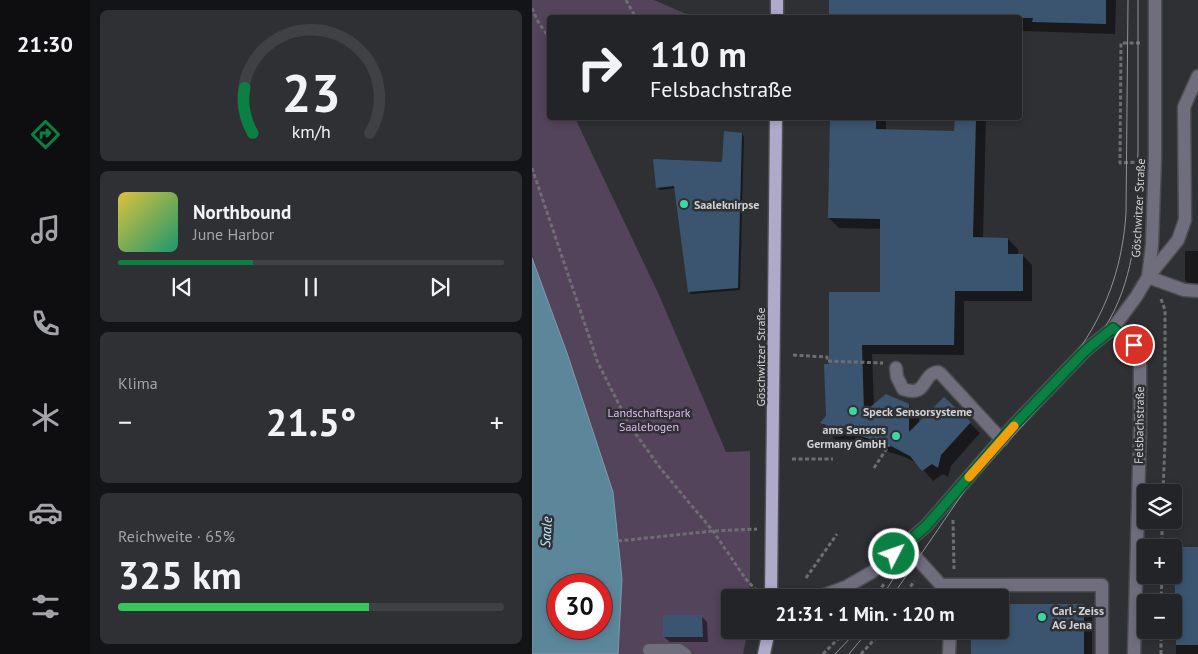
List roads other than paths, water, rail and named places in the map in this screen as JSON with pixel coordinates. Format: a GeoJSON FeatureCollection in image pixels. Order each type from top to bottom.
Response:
{"type":"FeatureCollection","features":[{"type":"Feature","properties":{"kind":"main road"},"geometry":{"type":"LineString","coordinates":[[777,0],[777,15]]}},
{"type":"Feature","properties":{"kind":"main road","name":"Göschwitzer Straße"},"geometry":{"type":"LineString","coordinates":[[767,589],[776,120]]}},
{"type":"Feature","properties":{"kind":"main road"},"geometry":{"type":"LineString","coordinates":[[764,654],[766,639]]}},
{"type":"Feature","properties":{"kind":"street","name":"Göschwitzer Straße"},"geometry":{"type":"LineString","coordinates":[[839,589],[872,572],[926,526],[1081,355],[1113,328],[1136,297],[1148,276],[1152,245],[1155,158],[1155,0]]}},
{"type":"Feature","properties":{"kind":"street"},"geometry":{"type":"LineString","coordinates":[[1198,76],[1184,107],[1185,220],[1178,240],[1148,276],[1184,290],[1198,291]]}},
{"type":"Feature","properties":{"kind":"street","name":"Felsbachstraße"},"geometry":{"type":"LineString","coordinates":[[1113,328],[1134,345],[1140,354],[1140,431],[1134,654]]}},
{"type":"Feature","properties":{"kind":"street"},"geometry":{"type":"LineString","coordinates":[[896,368],[897,377],[903,389],[913,392],[919,390],[932,374],[938,372],[941,374],[1002,440]]}},
{"type":"Feature","properties":{"kind":"street"},"geometry":{"type":"LineString","coordinates":[[904,544],[941,589]]}},
{"type":"Feature","properties":{"kind":"street"},"geometry":{"type":"LineString","coordinates":[[996,589],[1102,585],[1102,654]]}},
{"type":"Feature","properties":{"kind":"street"},"geometry":{"type":"LineString","coordinates":[[949,654],[950,639]]}},
{"type":"Feature","properties":{"kind":"street"},"geometry":{"type":"LineString","coordinates":[[649,650],[679,650],[685,654]]}},
{"type":"Feature","properties":{"kind":"water","name":"Saale"},"geometry":{"type":"Polygon","coordinates":[[[532,258],[567,353],[613,492],[622,579],[618,654],[532,654],[532,258]]]}},
{"type":"Feature","properties":{"kind":"tram line"},"geometry":{"type":"LineString","coordinates":[[887,589],[960,479],[1079,349],[1092,330],[1107,298],[1122,248],[1126,213],[1128,0]]}},
{"type":"Feature","properties":{"kind":"tram line"},"geometry":{"type":"LineString","coordinates":[[897,589],[967,487],[1079,363],[1104,329],[1118,302],[1132,257],[1136,221],[1138,0]]}},
{"type":"Feature","properties":{"kind":"tram line"},"geometry":{"type":"LineString","coordinates":[[835,654],[849,639]]}},
{"type":"Feature","properties":{"kind":"tram line"},"geometry":{"type":"LineString","coordinates":[[849,654],[862,639]]}},
{"type":"Feature","properties":{"kind":"place","name":"Saaleknirpse"},"geometry":{"type":"Point","coordinates":[684,204]}},
{"type":"Feature","properties":{"kind":"place","name":"Speck Sensorsysteme"},"geometry":{"type":"Point","coordinates":[853,411]}},
{"type":"Feature","properties":{"kind":"place","name":"ams Sensors Germany GmbH"},"geometry":{"type":"Point","coordinates":[896,436]}},
{"type":"Feature","properties":{"kind":"place","name":"Carl- Zeiss AG Jena"},"geometry":{"type":"Point","coordinates":[1042,617]}},
{"type":"Feature","properties":{"kind":"park label","name":"Landschaftspark Saalebogen"},"geometry":{"type":"Point","coordinates":[649,419]}}]}
